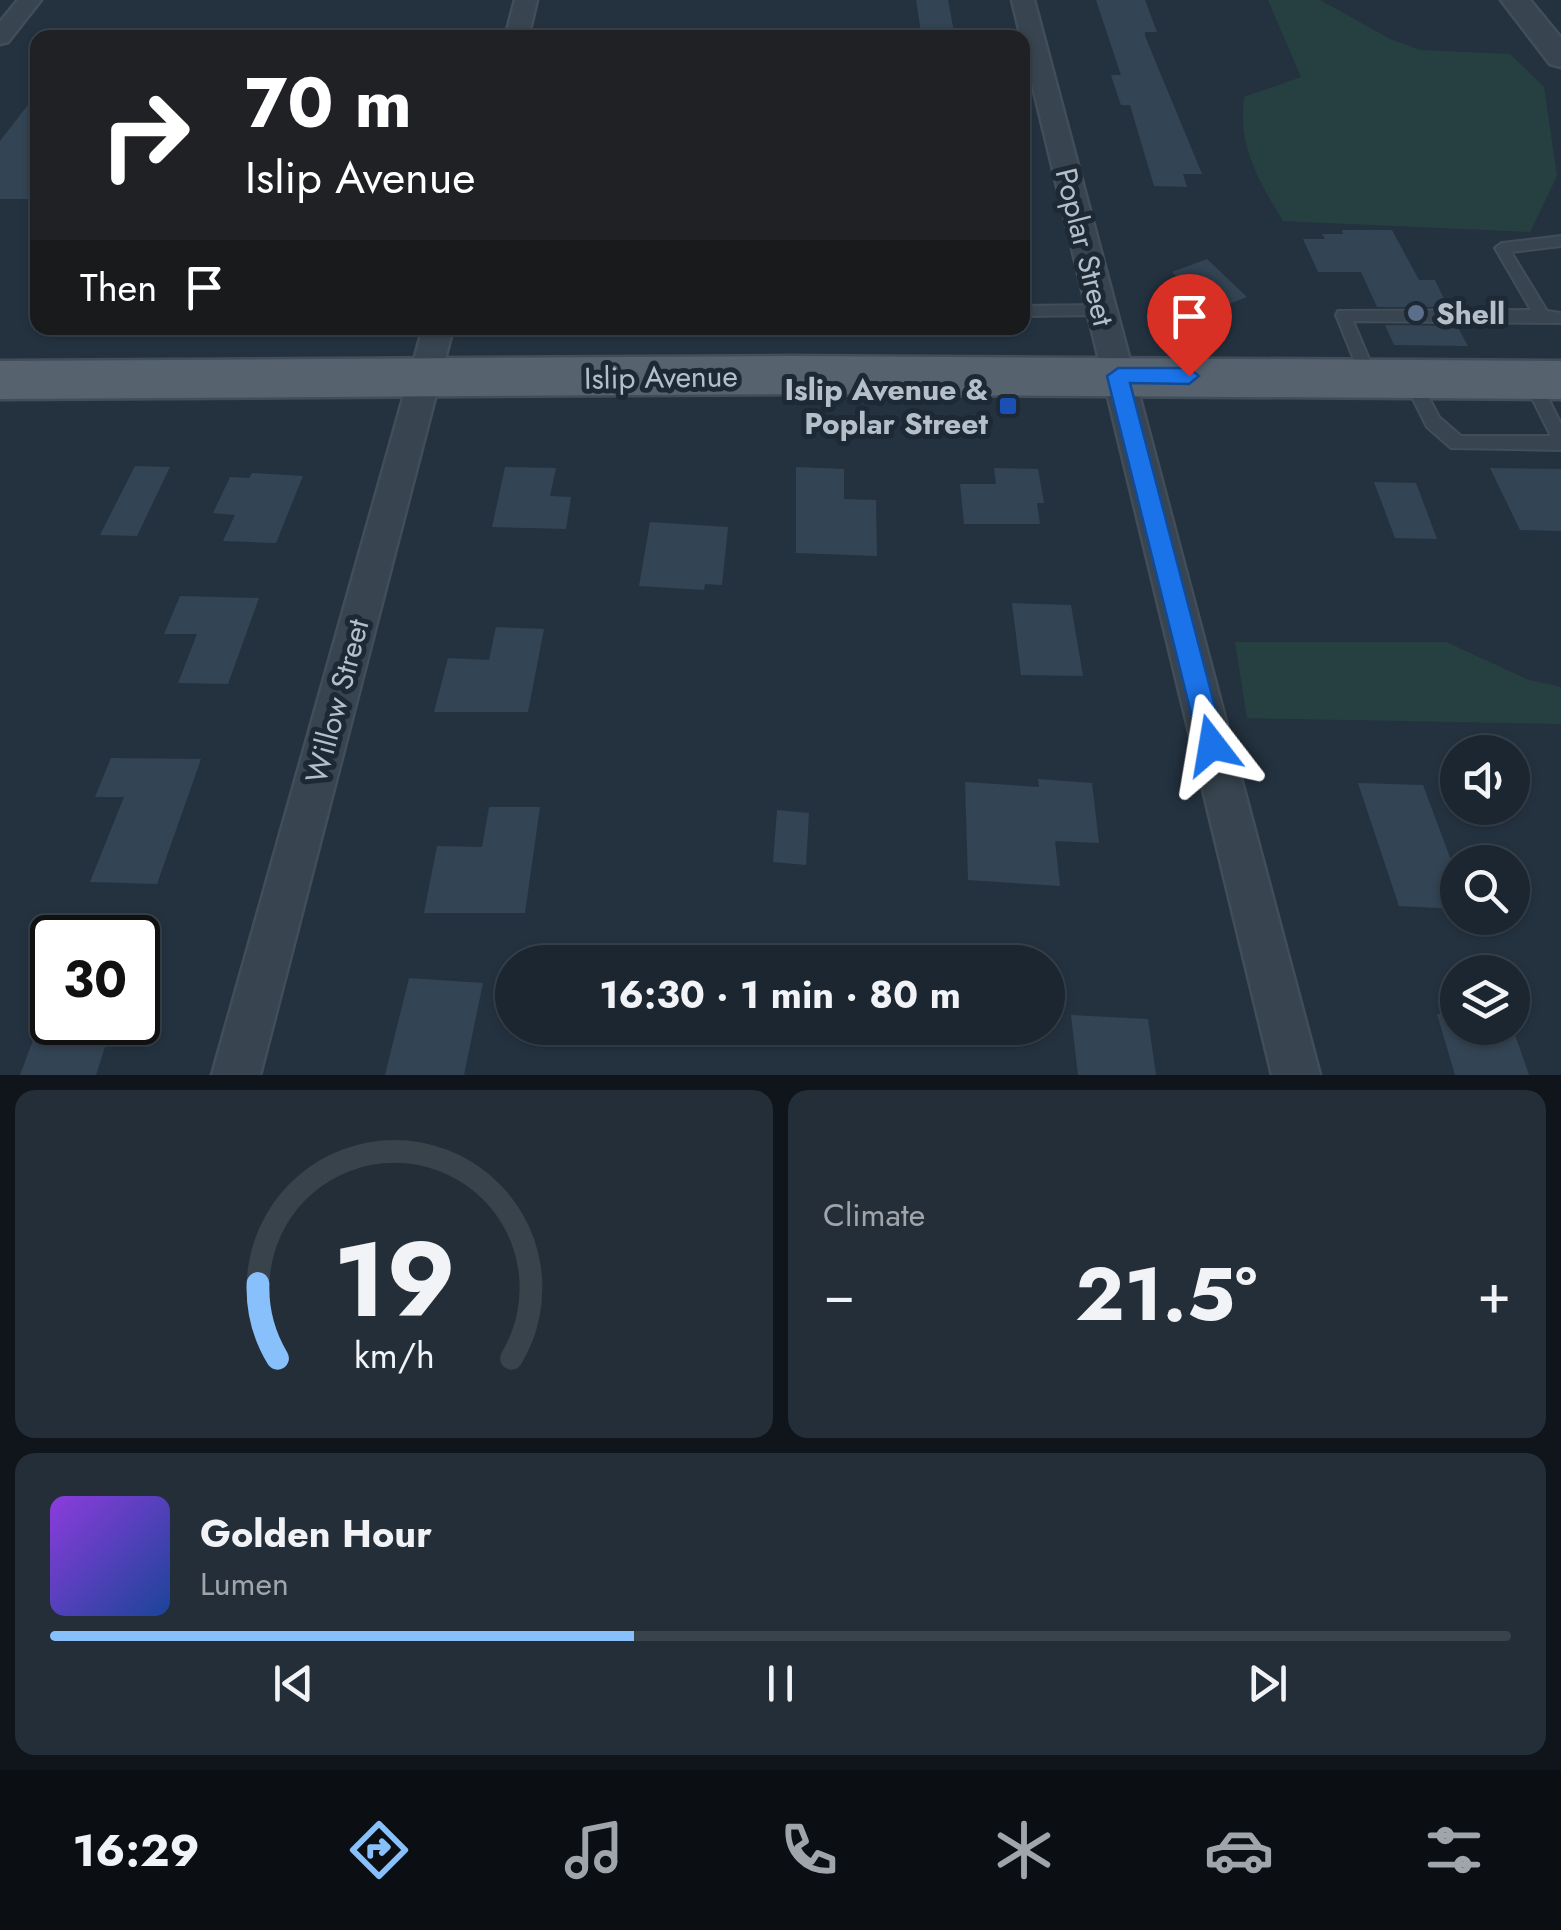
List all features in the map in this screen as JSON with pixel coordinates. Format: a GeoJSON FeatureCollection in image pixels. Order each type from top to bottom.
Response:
{"type":"FeatureCollection","features":[{"type":"Feature","properties":{"kind":"main road","name":"Islip Avenue"},"geometry":{"type":"LineString","coordinates":[[0,380],[1118,376],[1546,380]]}},
{"type":"Feature","properties":{"kind":"street"},"geometry":{"type":"LineString","coordinates":[[0,37],[30,0]]}},
{"type":"Feature","properties":{"kind":"street"},"geometry":{"type":"LineString","coordinates":[[518,30],[526,0]]}},
{"type":"Feature","properties":{"kind":"street","name":"Poplar Street"},"geometry":{"type":"LineString","coordinates":[[1023,0],[1296,1075]]}},
{"type":"Feature","properties":{"kind":"street"},"geometry":{"type":"LineString","coordinates":[[1515,0],[1561,58]]}},
{"type":"Feature","properties":{"kind":"street","name":"Willow Street"},"geometry":{"type":"LineString","coordinates":[[236,1075],[436,335]]}},
{"type":"Feature","properties":{"kind":"lane"},"geometry":{"type":"LineString","coordinates":[[1542,316],[1502,248],[1561,241]]}},
{"type":"Feature","properties":{"kind":"lane"},"geometry":{"type":"LineString","coordinates":[[1030,311],[1101,310]]}},
{"type":"Feature","properties":{"kind":"lane"},"geometry":{"type":"LineString","coordinates":[[1546,380],[1561,442],[1456,443],[1390,378],[1343,316],[1561,318]]}},
{"type":"Feature","properties":{"kind":"green space"},"geometry":{"type":"Polygon","coordinates":[[[1268,0],[1320,0],[1390,39],[1420,50],[1510,54],[1544,87],[1557,176],[1530,232],[1283,221],[1258,176],[1244,132],[1244,97],[1301,77],[1268,0]]]}},
{"type":"Feature","properties":{"kind":"green space"},"geometry":{"type":"Polygon","coordinates":[[[1235,642],[1446,642],[1529,680],[1561,687],[1561,724],[1247,718],[1235,642]]]}},
{"type":"Feature","properties":{"kind":"building"},"geometry":{"type":"Polygon","coordinates":[[[916,0],[948,0],[954,30],[921,30],[916,0]]]}},
{"type":"Feature","properties":{"kind":"building"},"geometry":{"type":"Polygon","coordinates":[[[1096,0],[1145,0],[1157,32],[1145,32],[1145,36],[1202,174],[1183,174],[1187,187],[1154,186],[1130,105],[1121,105],[1111,75],[1121,75],[1096,0]]]}},
{"type":"Feature","properties":{"kind":"building"},"geometry":{"type":"Polygon","coordinates":[[[30,102],[30,199],[0,199],[0,141],[30,102]]]}},
{"type":"Feature","properties":{"kind":"building"},"geometry":{"type":"Polygon","coordinates":[[[1342,230],[1392,230],[1419,280],[1435,280],[1448,307],[1377,307],[1361,272],[1318,272],[1303,239],[1325,239],[1322,234],[1343,234],[1342,230]]]}},
{"type":"Feature","properties":{"kind":"building"},"geometry":{"type":"Polygon","coordinates":[[[1207,259],[1247,297],[1211,311],[1172,272],[1207,259]]]}},
{"type":"Feature","properties":{"kind":"building"},"geometry":{"type":"Polygon","coordinates":[[[1385,325],[1457,326],[1468,346],[1394,345],[1385,325]]]}},
{"type":"Feature","properties":{"kind":"building"},"geometry":{"type":"Polygon","coordinates":[[[135,466],[170,467],[137,536],[100,535],[135,466]]]}},
{"type":"Feature","properties":{"kind":"building"},"geometry":{"type":"Polygon","coordinates":[[[505,467],[556,468],[550,496],[571,497],[566,529],[492,527],[505,467]]]}},
{"type":"Feature","properties":{"kind":"building"},"geometry":{"type":"Polygon","coordinates":[[[796,467],[844,469],[844,499],[876,500],[877,556],[796,553],[796,467]]]}},
{"type":"Feature","properties":{"kind":"building"},"geometry":{"type":"Polygon","coordinates":[[[994,468],[1038,469],[1044,503],[1037,503],[1040,524],[964,524],[960,484],[996,484],[994,468]]]}},
{"type":"Feature","properties":{"kind":"building"},"geometry":{"type":"Polygon","coordinates":[[[1490,468],[1561,469],[1561,531],[1520,530],[1490,468]]]}},
{"type":"Feature","properties":{"kind":"building"},"geometry":{"type":"Polygon","coordinates":[[[252,473],[303,476],[276,543],[223,541],[235,515],[213,513],[230,477],[249,478],[252,473]]]}},
{"type":"Feature","properties":{"kind":"building"},"geometry":{"type":"Polygon","coordinates":[[[1374,482],[1416,483],[1437,539],[1395,538],[1374,482]]]}},
{"type":"Feature","properties":{"kind":"building"},"geometry":{"type":"Polygon","coordinates":[[[650,522],[728,527],[722,585],[705,584],[704,590],[639,586],[650,522]]]}},
{"type":"Feature","properties":{"kind":"building"},"geometry":{"type":"Polygon","coordinates":[[[180,596],[259,598],[228,684],[178,683],[197,634],[164,634],[180,596]]]}},
{"type":"Feature","properties":{"kind":"building"},"geometry":{"type":"Polygon","coordinates":[[[1012,603],[1071,605],[1083,676],[1021,675],[1012,603]]]}},
{"type":"Feature","properties":{"kind":"building"},"geometry":{"type":"Polygon","coordinates":[[[496,627],[544,629],[528,712],[434,712],[448,658],[489,660],[496,627]]]}},
{"type":"Feature","properties":{"kind":"building"},"geometry":{"type":"Polygon","coordinates":[[[111,758],[201,759],[157,884],[90,882],[124,797],[95,797],[111,758]]]}},
{"type":"Feature","properties":{"kind":"building"},"geometry":{"type":"Polygon","coordinates":[[[1038,779],[1092,783],[1099,843],[1055,841],[1060,886],[968,880],[965,782],[1039,787],[1038,779]]]}},
{"type":"Feature","properties":{"kind":"building"},"geometry":{"type":"Polygon","coordinates":[[[1358,783],[1423,785],[1445,845],[1440,845],[1440,908],[1399,906],[1358,783]]]}},
{"type":"Feature","properties":{"kind":"building"},"geometry":{"type":"Polygon","coordinates":[[[489,807],[540,807],[525,913],[424,913],[437,846],[482,847],[489,807]]]}},
{"type":"Feature","properties":{"kind":"building"},"geometry":{"type":"Polygon","coordinates":[[[777,810],[809,813],[806,865],[773,862],[777,810]]]}},
{"type":"Feature","properties":{"kind":"building"},"geometry":{"type":"Polygon","coordinates":[[[409,978],[483,983],[464,1075],[385,1075],[409,978]]]}},
{"type":"Feature","properties":{"kind":"building"},"geometry":{"type":"Polygon","coordinates":[[[1071,1015],[1148,1019],[1156,1075],[1078,1075],[1071,1015]]]}},
{"type":"Feature","properties":{"kind":"building"},"geometry":{"type":"Polygon","coordinates":[[[31,1045],[106,1045],[96,1075],[20,1075],[31,1045]]]}},
{"type":"Feature","properties":{"kind":"building"},"geometry":{"type":"Polygon","coordinates":[[[1446,1045],[1519,1045],[1529,1075],[1455,1075],[1446,1045]]]}},
{"type":"Feature","properties":{"kind":"place","name":"Shell"},"geometry":{"type":"Point","coordinates":[1416,313]}},
{"type":"Feature","properties":{"kind":"place","name":"Islip Avenue & Poplar Street"},"geometry":{"type":"Point","coordinates":[1008,406]}},
{"type":"Feature","properties":{"kind":"route"},"geometry":{"type":"LineString","coordinates":[[1189,376],[1118,376],[1212,745]]}}]}
